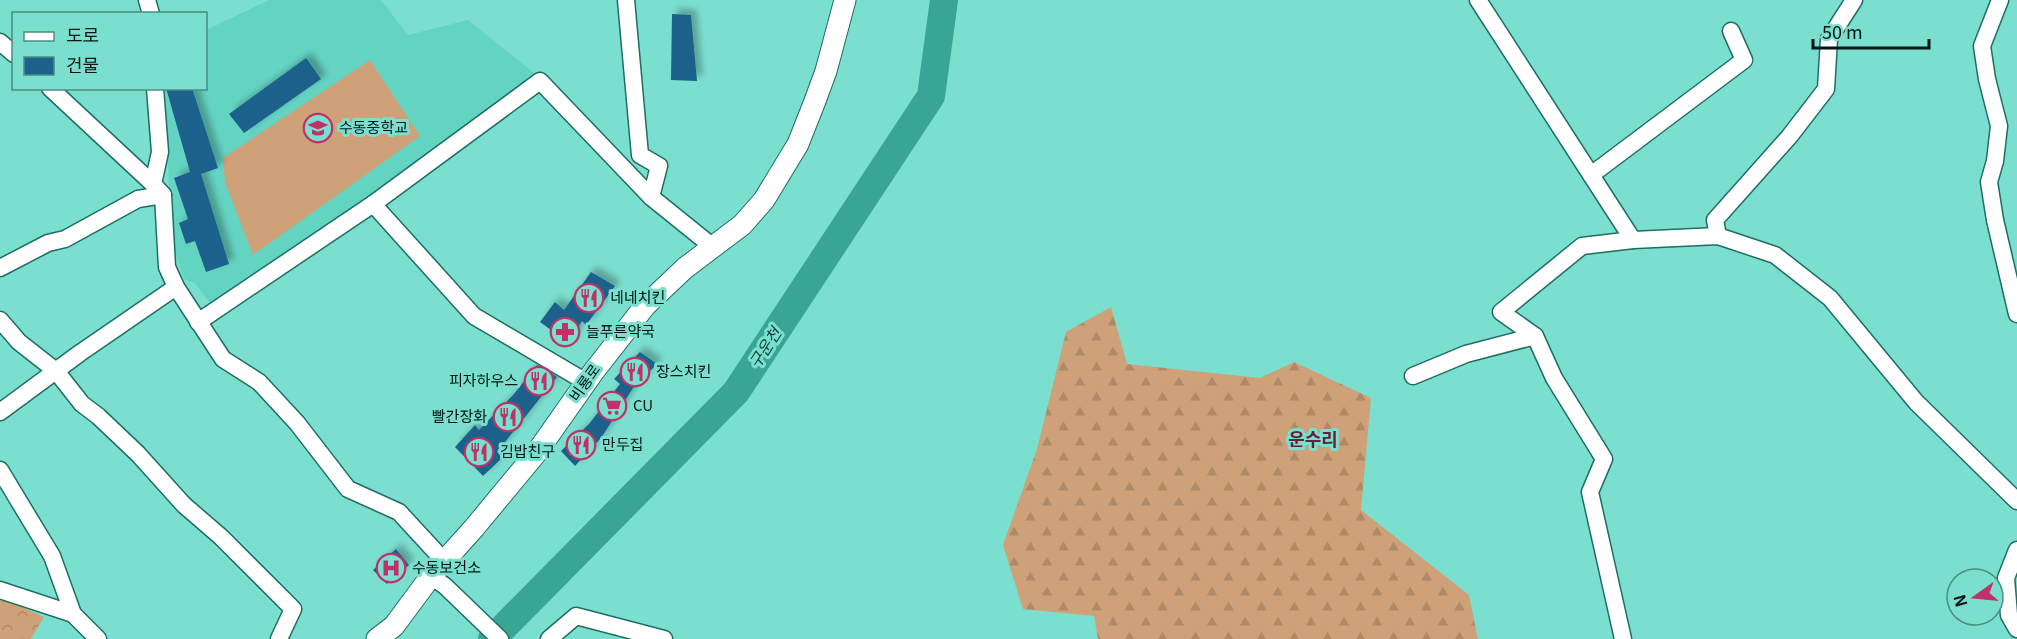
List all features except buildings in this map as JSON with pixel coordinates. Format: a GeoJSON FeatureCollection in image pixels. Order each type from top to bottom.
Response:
{"type":"FeatureCollection","features":[{"type":"Feature","properties":{"kind":"main road","name":"비룡로"},"geometry":{"type":"LineString","coordinates":[[377,639],[394,626],[441,575],[537,452],[586,382],[645,306],[685,268],[742,225],[764,200],[798,144],[826,71],[845,0]]}},
{"type":"Feature","properties":{"kind":"street"},"geometry":{"type":"LineString","coordinates":[[626,0],[640,155],[659,166],[651,197]]}},
{"type":"Feature","properties":{"kind":"street"},"geometry":{"type":"LineString","coordinates":[[1478,0],[1633,240]]}},
{"type":"Feature","properties":{"kind":"street"},"geometry":{"type":"LineString","coordinates":[[1718,236],[1715,220],[1789,137],[1826,89],[1829,39],[1854,0]]}},
{"type":"Feature","properties":{"kind":"street"},"geometry":{"type":"LineString","coordinates":[[2000,0],[1982,46],[1999,126],[1995,161],[1989,182],[1995,220],[2017,314]]}},
{"type":"Feature","properties":{"kind":"street"},"geometry":{"type":"LineString","coordinates":[[1591,174],[1744,60],[1731,31]]}},
{"type":"Feature","properties":{"kind":"street"},"geometry":{"type":"LineString","coordinates":[[0,42],[12,52]]}},
{"type":"Feature","properties":{"kind":"street"},"geometry":{"type":"LineString","coordinates":[[198,322],[372,204],[540,81],[651,197],[713,247]]}},
{"type":"Feature","properties":{"kind":"street"},"geometry":{"type":"LineString","coordinates":[[52,90],[158,190]]}},
{"type":"Feature","properties":{"kind":"street"},"geometry":{"type":"LineString","coordinates":[[155,90],[160,152],[158,190],[166,267],[176,287],[223,359],[259,382],[297,423],[348,489],[399,512],[441,575],[500,639]]}},
{"type":"Feature","properties":{"kind":"street"},"geometry":{"type":"LineString","coordinates":[[0,268],[48,243],[65,239],[158,190]]}},
{"type":"Feature","properties":{"kind":"street"},"geometry":{"type":"LineString","coordinates":[[372,204],[474,316],[586,382]]}},
{"type":"Feature","properties":{"kind":"street"},"geometry":{"type":"LineString","coordinates":[[1623,639],[1590,492],[1604,459],[1554,378],[1534,336],[1501,312],[1582,246],[1633,240],[1718,236],[1776,255],[1830,298],[1916,402],[2017,501]]}},
{"type":"Feature","properties":{"kind":"street"},"geometry":{"type":"LineString","coordinates":[[0,412],[80,352],[176,287]]}},
{"type":"Feature","properties":{"kind":"street"},"geometry":{"type":"LineString","coordinates":[[0,320],[19,342],[56,371],[82,404],[138,454],[184,506],[221,537],[293,609],[279,639]]}},
{"type":"Feature","properties":{"kind":"street"},"geometry":{"type":"LineString","coordinates":[[1413,376],[1466,354],[1534,336]]}},
{"type":"Feature","properties":{"kind":"street"},"geometry":{"type":"LineString","coordinates":[[0,470],[52,556],[73,614],[98,639]]}},
{"type":"Feature","properties":{"kind":"street"},"geometry":{"type":"LineString","coordinates":[[2017,550],[2006,578],[2009,615],[2017,630]]}},
{"type":"Feature","properties":{"kind":"street"},"geometry":{"type":"LineString","coordinates":[[0,590],[73,614]]}},
{"type":"Feature","properties":{"kind":"street"},"geometry":{"type":"LineString","coordinates":[[549,639],[576,616],[664,639]]}},
{"type":"Feature","properties":{"kind":"shaded area","name":"수동중학교"},"geometry":{"type":"Polygon","coordinates":[[[269,0],[381,0],[408,35],[468,20],[534,73],[538,84],[210,303],[195,283],[184,279],[172,244],[168,167],[159,90],[207,90],[207,30],[269,0]]]}},
{"type":"Feature","properties":{"kind":"green space"},"geometry":{"type":"Polygon","coordinates":[[[370,60],[420,136],[253,255],[225,182],[223,158],[370,60]]]}},
{"type":"Feature","properties":{"kind":"green space"},"geometry":{"type":"Polygon","coordinates":[[[1111,307],[1127,364],[1260,378],[1294,362],[1371,398],[1361,510],[1469,595],[1478,639],[1098,639],[1094,616],[1023,609],[1003,545],[1037,449],[1066,332],[1111,307]]]}},
{"type":"Feature","properties":{"kind":"green space"},"geometry":{"type":"Polygon","coordinates":[[[0,597],[44,617],[31,639],[0,639],[0,597]]]}},
{"type":"Feature","properties":{"kind":"waterway","name":"구운천"},"geometry":{"type":"LineString","coordinates":[[492,639],[736,392],[931,96],[944,0]]}},
{"type":"Feature","properties":{"kind":"place","name":"수동중학교"},"geometry":{"type":"Point","coordinates":[318,128]}},
{"type":"Feature","properties":{"kind":"place","name":"네네치킨"},"geometry":{"type":"Point","coordinates":[589,298]}},
{"type":"Feature","properties":{"kind":"place","name":"늘푸른약국"},"geometry":{"type":"Point","coordinates":[565,332]}},
{"type":"Feature","properties":{"kind":"place","name":"장스치킨"},"geometry":{"type":"Point","coordinates":[635,372]}},
{"type":"Feature","properties":{"kind":"place","name":"피자하우스"},"geometry":{"type":"Point","coordinates":[539,381]}},
{"type":"Feature","properties":{"kind":"place","name":"CU"},"geometry":{"type":"Point","coordinates":[612,406]}},
{"type":"Feature","properties":{"kind":"place","name":"빨간장화"},"geometry":{"type":"Point","coordinates":[508,417]}},
{"type":"Feature","properties":{"kind":"place","name":"만두집"},"geometry":{"type":"Point","coordinates":[581,445]}},
{"type":"Feature","properties":{"kind":"place","name":"김밥친구"},"geometry":{"type":"Point","coordinates":[479,452]}},
{"type":"Feature","properties":{"kind":"place","name":"수동보건소"},"geometry":{"type":"Point","coordinates":[391,568]}},
{"type":"Feature","properties":{"kind":"district","name":"운수리"},"geometry":{"type":"Point","coordinates":[1313,440]}}]}
